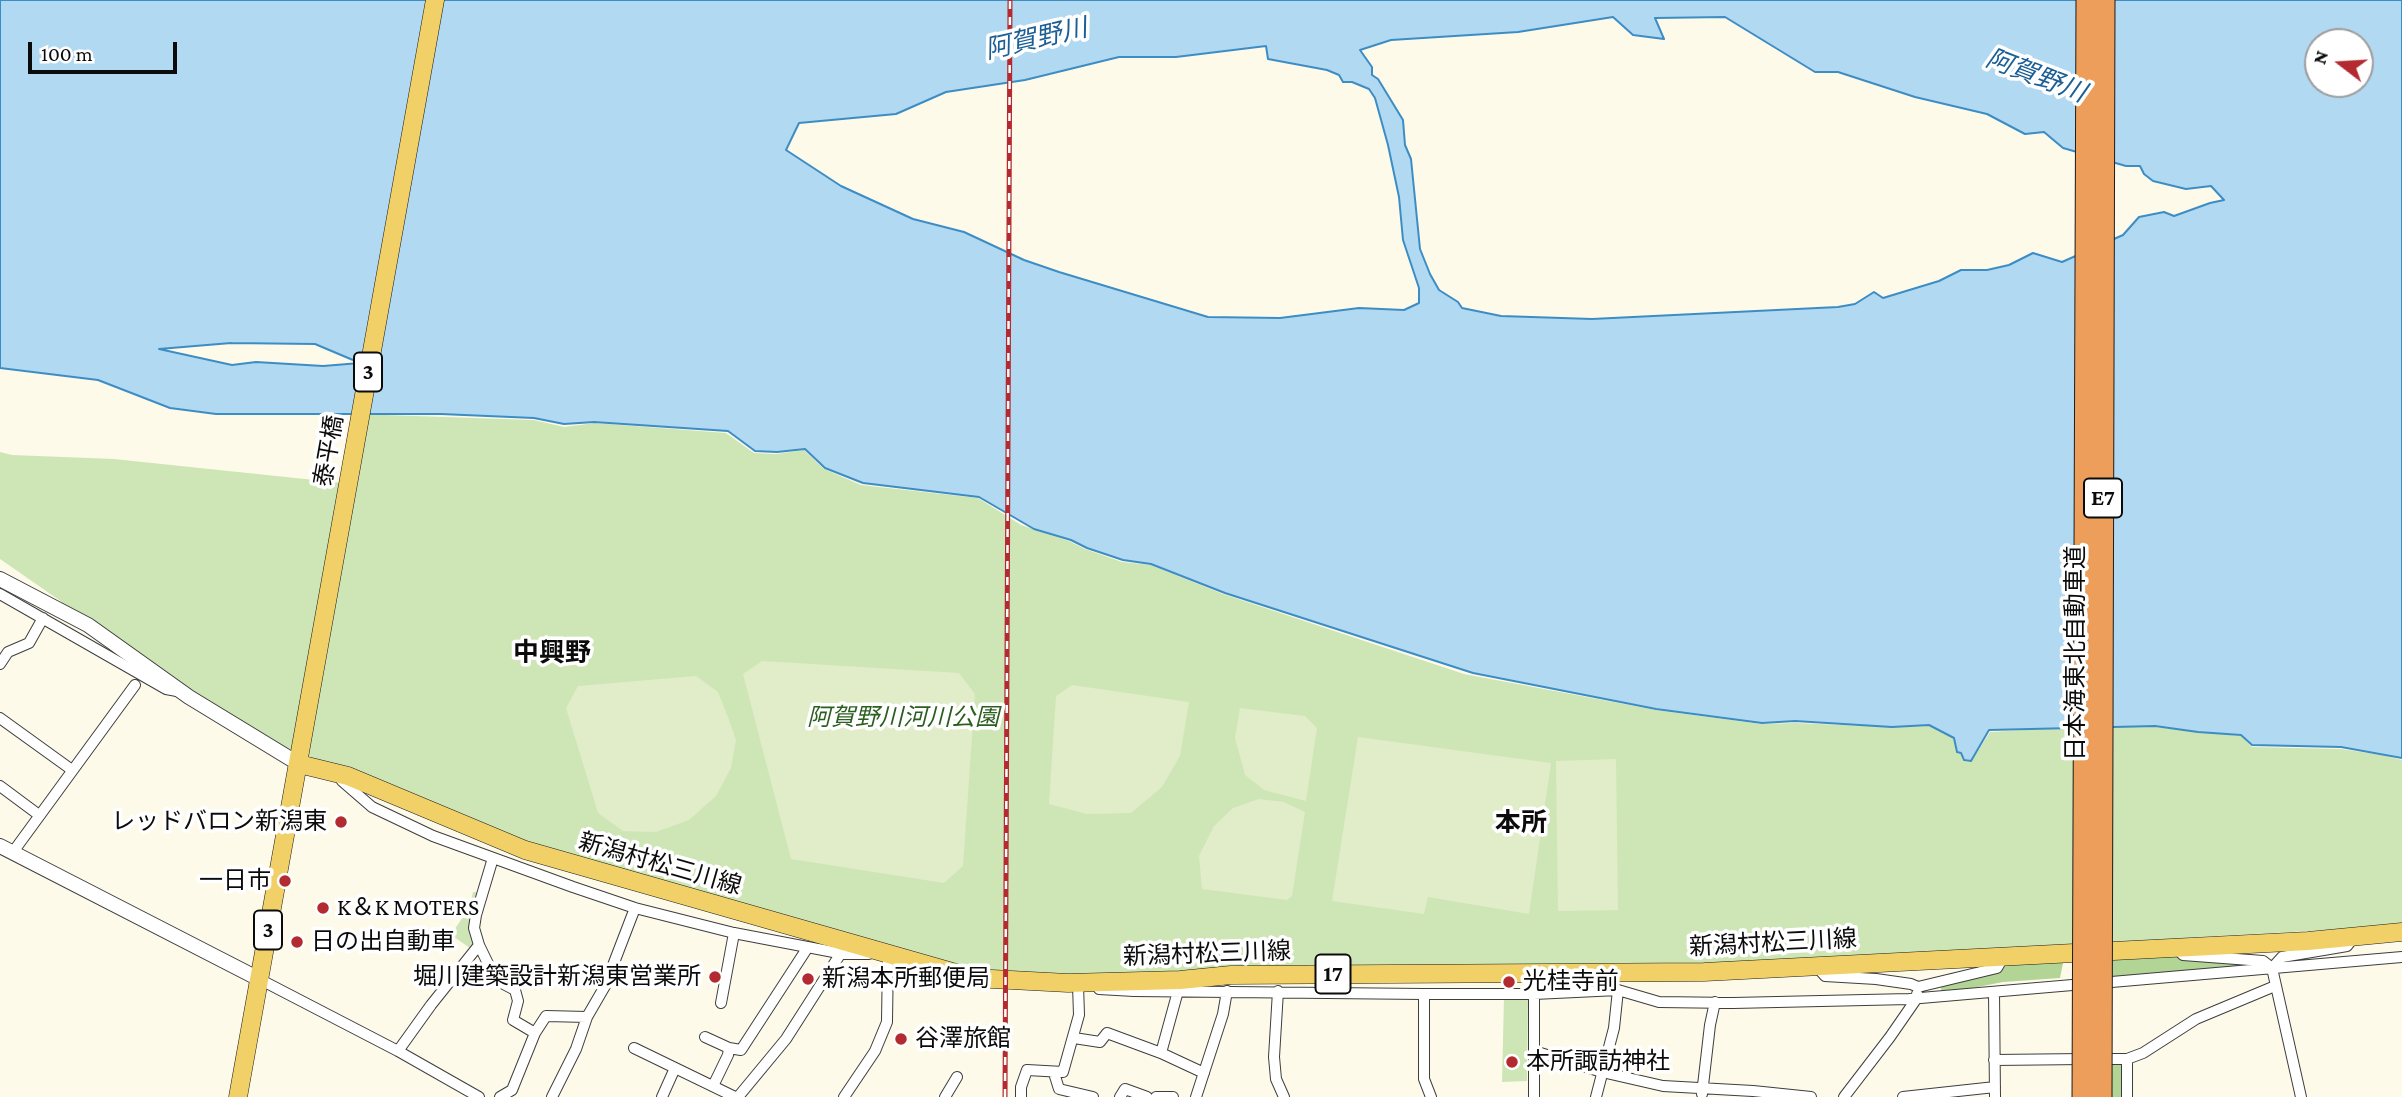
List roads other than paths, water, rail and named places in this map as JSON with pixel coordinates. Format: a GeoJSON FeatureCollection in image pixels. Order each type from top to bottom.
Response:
{"type":"FeatureCollection","features":[{"type":"Feature","properties":{"kind":"highway","name":"日本海東北自動車道"},"geometry":{"type":"LineString","coordinates":[[2083,1097],[2087,0]]}},
{"type":"Feature","properties":{"kind":"highway","name":"日本海東北自動車道"},"geometry":{"type":"LineString","coordinates":[[2101,1097],[2105,0]]}},
{"type":"Feature","properties":{"kind":"main road","name":"泰平橋"},"geometry":{"type":"LineString","coordinates":[[299,764],[435,0]]}},
{"type":"Feature","properties":{"kind":"main road","name":"新潟村松三川線"},"geometry":{"type":"LineString","coordinates":[[299,764],[338,774],[525,850],[973,978],[1073,984],[1231,975],[1704,972],[2354,937],[2402,932]]}},
{"type":"Feature","properties":{"kind":"main road","name":"3"},"geometry":{"type":"LineString","coordinates":[[238,1097],[299,764]]}},
{"type":"Feature","properties":{"kind":"street"},"geometry":{"type":"LineString","coordinates":[[0,579],[88,625],[179,691],[299,764]]}},
{"type":"Feature","properties":{"kind":"street"},"geometry":{"type":"LineString","coordinates":[[0,594],[166,689],[179,691]]}},
{"type":"Feature","properties":{"kind":"street"},"geometry":{"type":"LineString","coordinates":[[0,664],[8,652],[29,643],[43,618]]}},
{"type":"Feature","properties":{"kind":"street"},"geometry":{"type":"LineString","coordinates":[[135,685],[39,815],[6,849],[398,1051],[464,1093],[479,1097]]}},
{"type":"Feature","properties":{"kind":"street"},"geometry":{"type":"LineString","coordinates":[[0,718],[72,770]]}},
{"type":"Feature","properties":{"kind":"street"},"geometry":{"type":"LineString","coordinates":[[338,774],[342,781],[372,807],[433,836],[635,908],[734,933],[808,947],[841,953],[888,954],[887,1022],[882,1038],[845,1097]]}},
{"type":"Feature","properties":{"kind":"street"},"geometry":{"type":"LineString","coordinates":[[0,786],[39,815]]}},
{"type":"Feature","properties":{"kind":"street"},"geometry":{"type":"LineString","coordinates":[[493,858],[474,928],[496,980],[515,990],[519,1001],[513,1020],[535,1033]]}},
{"type":"Feature","properties":{"kind":"street"},"geometry":{"type":"LineString","coordinates":[[552,1097],[576,1049],[587,1017],[605,986],[635,908]]}},
{"type":"Feature","properties":{"kind":"street"},"geometry":{"type":"LineString","coordinates":[[721,1003],[734,933]]}},
{"type":"Feature","properties":{"kind":"street"},"geometry":{"type":"LineString","coordinates":[[2272,968],[2282,957],[2347,946],[2354,937]]}},
{"type":"Feature","properties":{"kind":"street"},"geometry":{"type":"LineString","coordinates":[[398,1051],[479,945]]}},
{"type":"Feature","properties":{"kind":"street"},"geometry":{"type":"LineString","coordinates":[[705,1037],[729,1048],[741,1050],[808,947]]}},
{"type":"Feature","properties":{"kind":"street"},"geometry":{"type":"LineString","coordinates":[[2175,947],[2183,955],[2263,961],[2272,968],[2301,1097]]}},
{"type":"Feature","properties":{"kind":"street"},"geometry":{"type":"LineString","coordinates":[[634,1048],[737,1097],[786,1039],[841,953]]}},
{"type":"Feature","properties":{"kind":"street"},"geometry":{"type":"LineString","coordinates":[[1844,1097],[1918,993],[1997,968],[2004,956]]}},
{"type":"Feature","properties":{"kind":"street"},"geometry":{"type":"LineString","coordinates":[[1021,1097],[1021,1087],[1027,1070],[1063,1072],[1079,1015],[1073,984],[1112,991],[1534,994],[1618,990],[1659,1002],[1715,1002],[1994,992],[2402,957]]}},
{"type":"Feature","properties":{"kind":"street"},"geometry":{"type":"LineString","coordinates":[[1816,966],[1825,976],[1911,984],[1918,993]]}},
{"type":"Feature","properties":{"kind":"street"},"geometry":{"type":"LineString","coordinates":[[1994,1060],[2127,1059],[2143,1053],[2196,1019],[2275,986]]}},
{"type":"Feature","properties":{"kind":"street"},"geometry":{"type":"LineString","coordinates":[[1596,1097],[1614,1028],[1618,990]]}},
{"type":"Feature","properties":{"kind":"street"},"geometry":{"type":"LineString","coordinates":[[1161,1053],[1178,991]]}},
{"type":"Feature","properties":{"kind":"street"},"geometry":{"type":"LineString","coordinates":[[1196,1097],[1223,1014],[1227,991]]}},
{"type":"Feature","properties":{"kind":"street"},"geometry":{"type":"LineString","coordinates":[[1278,991],[1274,1057],[1276,1079],[1284,1097]]}},
{"type":"Feature","properties":{"kind":"street"},"geometry":{"type":"LineString","coordinates":[[1903,1097],[1995,1092],[1994,992]]}},
{"type":"Feature","properties":{"kind":"street"},"geometry":{"type":"LineString","coordinates":[[1424,994],[1424,1079],[1431,1097]]}},
{"type":"Feature","properties":{"kind":"street"},"geometry":{"type":"LineString","coordinates":[[1534,994],[1534,1097]]}},
{"type":"Feature","properties":{"kind":"street"},"geometry":{"type":"LineString","coordinates":[[1702,1094],[1715,1002]]}},
{"type":"Feature","properties":{"kind":"street"},"geometry":{"type":"LineString","coordinates":[[500,1097],[512,1090],[535,1033],[547,1016],[587,1017]]}},
{"type":"Feature","properties":{"kind":"street"},"geometry":{"type":"LineString","coordinates":[[1074,1038],[1100,1042],[1107,1033],[1204,1073]]}},
{"type":"Feature","properties":{"kind":"street"},"geometry":{"type":"LineString","coordinates":[[713,1086],[729,1048]]}},
{"type":"Feature","properties":{"kind":"street"},"geometry":{"type":"LineString","coordinates":[[1534,1051],[1642,1083],[1702,1094],[1752,1091],[1811,1097]]}},
{"type":"Feature","properties":{"kind":"street"},"geometry":{"type":"LineString","coordinates":[[2127,1059],[2127,1097]]}},
{"type":"Feature","properties":{"kind":"street"},"geometry":{"type":"LineString","coordinates":[[662,1097],[675,1068]]}},
{"type":"Feature","properties":{"kind":"street"},"geometry":{"type":"LineString","coordinates":[[1054,1073],[1059,1089],[1093,1097]]}},
{"type":"Feature","properties":{"kind":"street"},"geometry":{"type":"LineString","coordinates":[[945,1097],[957,1077]]}},
{"type":"Feature","properties":{"kind":"street"},"geometry":{"type":"LineString","coordinates":[[1119,1097],[1125,1089],[1147,1097]]}},
{"type":"Feature","properties":{"kind":"street"},"geometry":{"type":"LineString","coordinates":[[1156,1097],[1173,1097]]}},
{"type":"Feature","properties":{"kind":"water","name":"阿賀野川"},"geometry":{"type":"Polygon","coordinates":[[[0,0],[2402,0],[2402,758],[2341,747],[2252,745],[2241,735],[2155,726],[1989,730],[1971,761],[1964,760],[1961,753],[1957,752],[1954,738],[1929,725],[1892,727],[1795,721],[1762,723],[1656,709],[1473,673],[1225,593],[1151,564],[1123,560],[1087,548],[1071,540],[1034,529],[979,497],[863,483],[825,468],[805,449],[755,451],[728,431],[594,422],[564,424],[534,418],[441,414],[216,414],[170,408],[98,380],[0,368],[0,0]],[[1613,17],[1518,32],[1391,40],[1360,50],[1372,67],[1372,75],[1378,79],[1403,120],[1405,145],[1411,159],[1420,249],[1439,290],[1458,302],[1462,308],[1501,316],[1592,319],[1838,307],[1855,304],[1874,292],[1883,298],[1939,281],[1961,270],[1987,270],[2009,265],[2033,253],[2062,262],[2123,235],[2139,217],[2164,212],[2174,216],[2224,200],[2211,186],[2186,189],[2153,181],[2144,174],[2140,166],[2126,166],[2063,148],[2044,132],[2025,134],[1987,114],[1915,97],[1838,72],[1815,72],[1725,17],[1655,18],[1664,39],[1633,35],[1613,17]],[[1266,46],[1176,57],[1119,57],[1025,80],[946,92],[896,114],[799,123],[786,150],[841,186],[913,219],[964,232],[1024,260],[1059,272],[1208,317],[1280,318],[1359,308],[1404,310],[1419,303],[1419,288],[1403,240],[1399,197],[1375,98],[1369,89],[1352,82],[1343,82],[1339,75],[1327,70],[1268,59],[1266,46]],[[231,343],[159,349],[232,365],[256,362],[323,366],[360,363],[315,344],[231,343]]]}},
{"type":"Feature","properties":{"kind":"railway"},"geometry":{"type":"LineString","coordinates":[[1005,1097],[1010,0]]}},
{"type":"Feature","properties":{"kind":"place","name":"レッドバロン新潟東"},"geometry":{"type":"Point","coordinates":[341,822]}},
{"type":"Feature","properties":{"kind":"place","name":"一日市"},"geometry":{"type":"Point","coordinates":[285,881]}},
{"type":"Feature","properties":{"kind":"place","name":"K＆K MOTERS"},"geometry":{"type":"Point","coordinates":[323,908]}},
{"type":"Feature","properties":{"kind":"place","name":"日の出自動車"},"geometry":{"type":"Point","coordinates":[297,942]}},
{"type":"Feature","properties":{"kind":"place","name":"堀川建築設計新潟東営業所"},"geometry":{"type":"Point","coordinates":[715,977]}},
{"type":"Feature","properties":{"kind":"place","name":"新潟本所郵便局"},"geometry":{"type":"Point","coordinates":[808,979]}},
{"type":"Feature","properties":{"kind":"place","name":"光桂寺前"},"geometry":{"type":"Point","coordinates":[1509,982]}},
{"type":"Feature","properties":{"kind":"place","name":"谷澤旅館"},"geometry":{"type":"Point","coordinates":[901,1039]}},
{"type":"Feature","properties":{"kind":"place","name":"本所諏訪神社"},"geometry":{"type":"Point","coordinates":[1512,1062]}},
{"type":"Feature","properties":{"kind":"district","name":"中興野"},"geometry":{"type":"Point","coordinates":[552,653]}},
{"type":"Feature","properties":{"kind":"district","name":"本所"},"geometry":{"type":"Point","coordinates":[1521,823]}},
{"type":"Feature","properties":{"kind":"park label","name":"阿賀野川河川公園"},"geometry":{"type":"Point","coordinates":[903,718]}}]}
